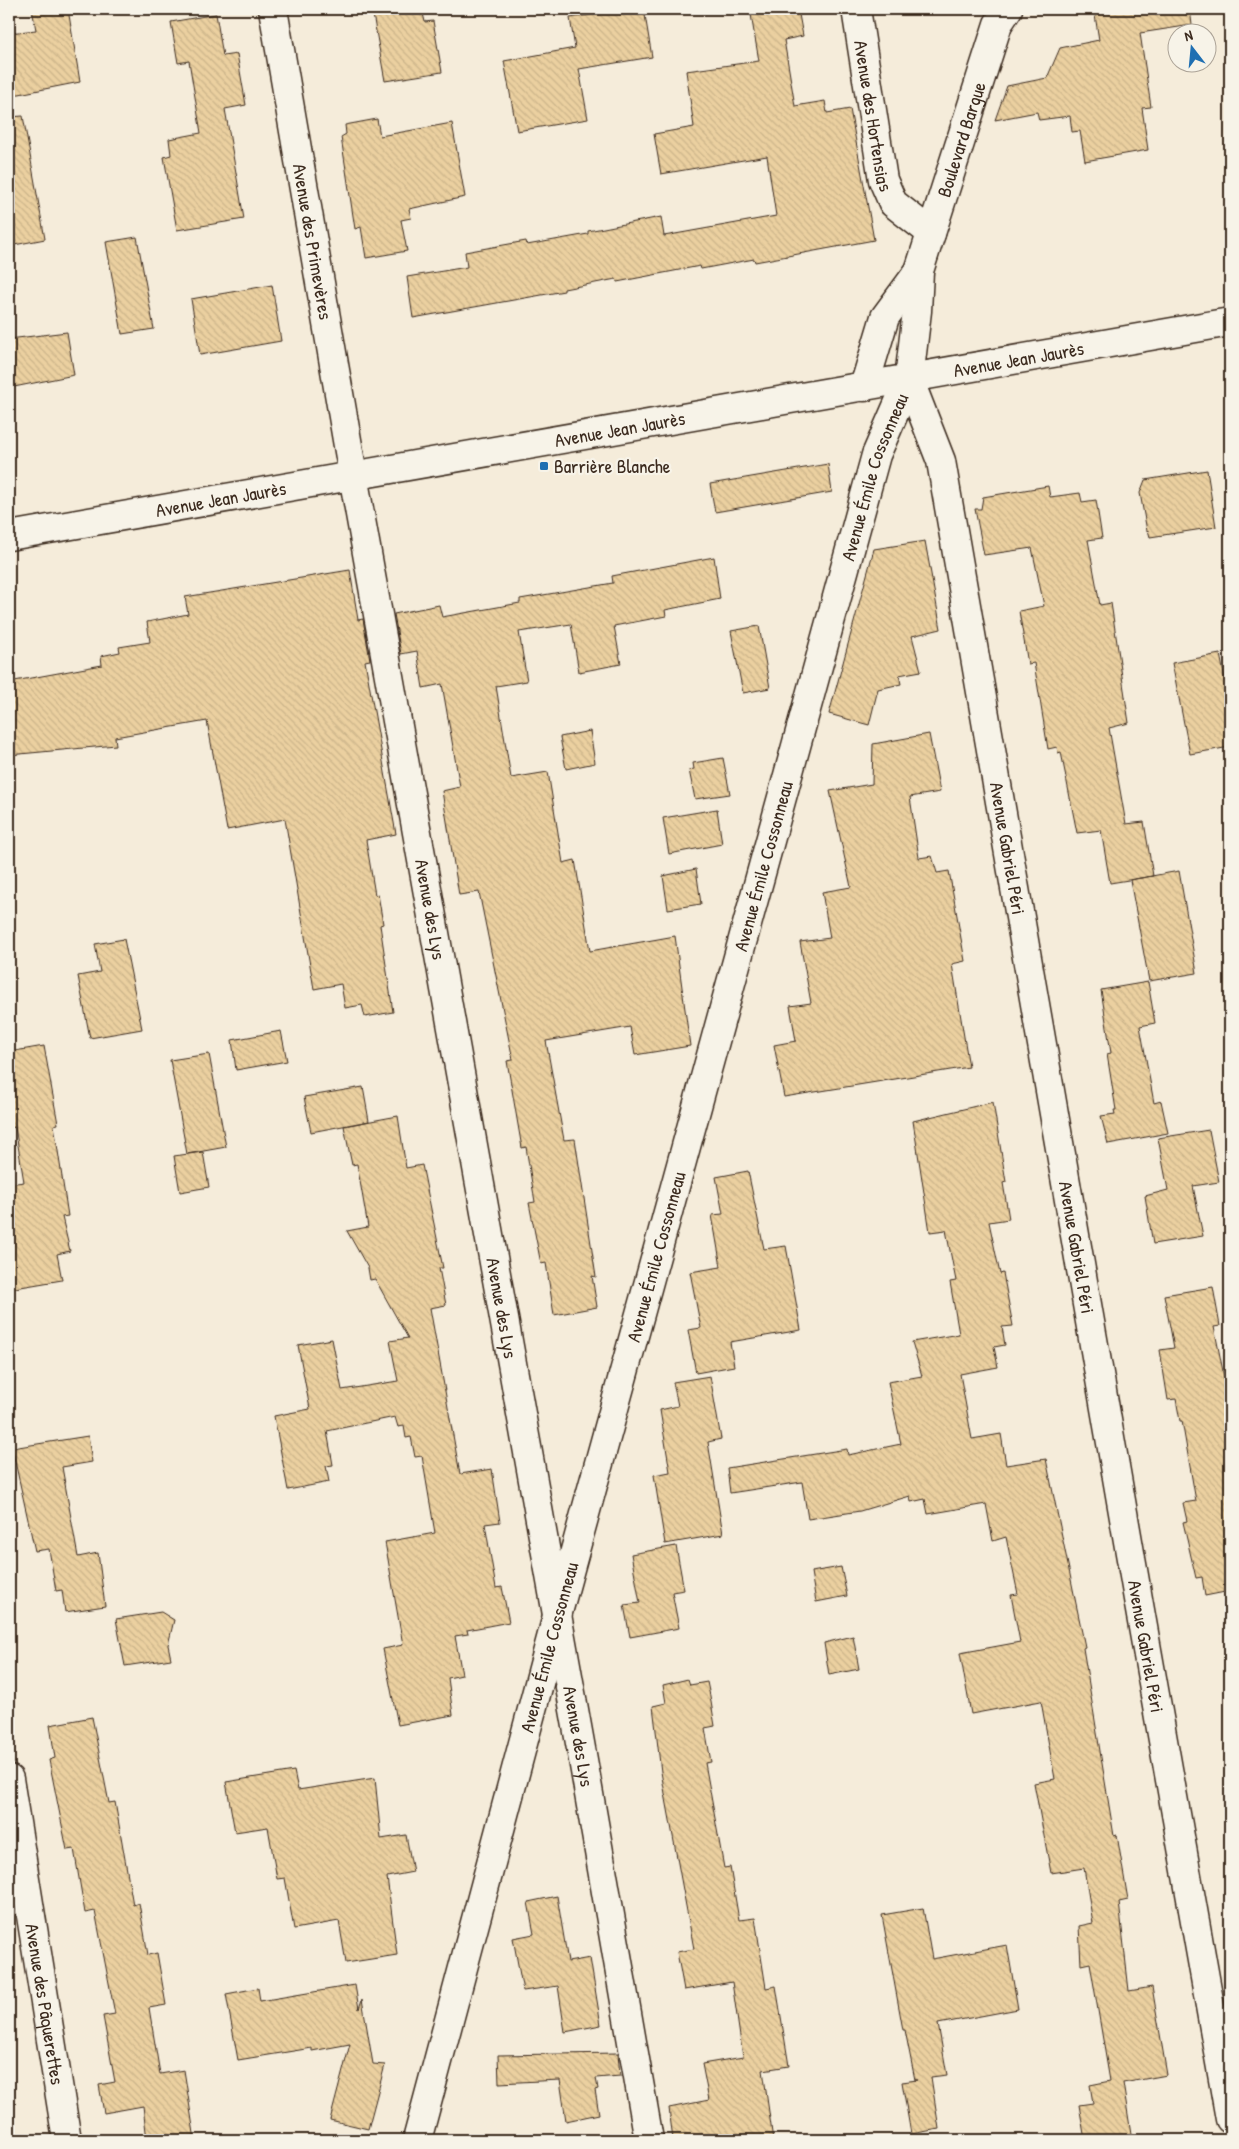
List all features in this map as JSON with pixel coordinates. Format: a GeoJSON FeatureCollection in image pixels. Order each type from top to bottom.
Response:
{"type":"FeatureCollection","features":[{"type":"Feature","properties":{"kind":"street","name":"Avenue des Primevères"},"geometry":{"type":"LineString","coordinates":[[273,9],[353,475]]}},
{"type":"Feature","properties":{"kind":"street","name":"Avenue des Hortensias"},"geometry":{"type":"LineString","coordinates":[[856,9],[883,180],[893,203],[931,233]]}},
{"type":"Feature","properties":{"kind":"street","name":"Boulevard Bargue"},"geometry":{"type":"LineString","coordinates":[[909,379],[917,311],[919,271],[998,24],[1008,9]]}},
{"type":"Feature","properties":{"kind":"street","name":"Boulevard Bargue"},"geometry":{"type":"LineString","coordinates":[[864,387],[886,317],[919,271]]}},
{"type":"Feature","properties":{"kind":"street","name":"Avenue Jean Jaurès"},"geometry":{"type":"LineString","coordinates":[[9,536],[1230,322]]}},
{"type":"Feature","properties":{"kind":"street","name":"Avenue Émile Cossonneau"},"geometry":{"type":"LineString","coordinates":[[417,2140],[557,1616],[876,455],[909,379]]}},
{"type":"Feature","properties":{"kind":"street","name":"Avenue Gabriel Péri"},"geometry":{"type":"LineString","coordinates":[[909,379],[941,461],[1138,1600],[1230,2119]]}},
{"type":"Feature","properties":{"kind":"street","name":"Avenue des Lys"},"geometry":{"type":"LineString","coordinates":[[353,475],[649,2140]]}},
{"type":"Feature","properties":{"kind":"street","name":"Avenue des Pâquerettes"},"geometry":{"type":"LineString","coordinates":[[9,1778],[67,2140]]}},
{"type":"Feature","properties":{"kind":"building"},"geometry":{"type":"Polygon","coordinates":[[[32,9],[68,9],[80,82],[9,96],[9,33],[36,30],[32,9]]]}},
{"type":"Feature","properties":{"kind":"building"},"geometry":{"type":"Polygon","coordinates":[[[372,9],[422,9],[425,22],[433,21],[442,72],[385,81],[372,9]]]}},
{"type":"Feature","properties":{"kind":"building"},"geometry":{"type":"Polygon","coordinates":[[[629,9],[644,9],[652,57],[579,69],[588,119],[517,131],[504,61],[575,48],[570,18],[629,9]]]}},
{"type":"Feature","properties":{"kind":"building"},"geometry":{"type":"Polygon","coordinates":[[[750,9],[798,9],[803,36],[784,40],[795,106],[825,101],[827,113],[850,109],[874,240],[755,262],[754,259],[701,269],[700,266],[617,282],[616,279],[564,289],[564,291],[413,318],[407,277],[467,267],[465,252],[526,241],[527,245],[588,234],[588,231],[661,217],[664,236],[776,216],[767,156],[661,174],[654,134],[694,127],[686,71],[759,61],[750,9]]]}},
{"type":"Feature","properties":{"kind":"building"},"geometry":{"type":"Polygon","coordinates":[[[1094,9],[1190,9],[1192,22],[1166,22],[1166,29],[1140,33],[1151,107],[1142,108],[1148,150],[1085,161],[1080,131],[1072,132],[1070,116],[1039,120],[1037,112],[995,120],[1007,86],[1047,78],[1060,48],[1099,40],[1094,9]]]}},
{"type":"Feature","properties":{"kind":"building"},"geometry":{"type":"Polygon","coordinates":[[[216,14],[223,56],[237,54],[246,105],[225,109],[244,219],[177,230],[164,157],[171,155],[169,139],[201,133],[189,61],[178,63],[171,22],[216,14]]]}},
{"type":"Feature","properties":{"kind":"building"},"geometry":{"type":"Polygon","coordinates":[[[23,116],[45,239],[9,246],[9,117],[23,116]]]}},
{"type":"Feature","properties":{"kind":"building"},"geometry":{"type":"Polygon","coordinates":[[[377,119],[380,136],[452,123],[465,197],[409,209],[411,218],[401,220],[407,251],[366,258],[361,227],[355,229],[341,137],[346,134],[345,125],[377,119]]]}},
{"type":"Feature","properties":{"kind":"building"},"geometry":{"type":"Polygon","coordinates":[[[137,237],[154,329],[122,334],[106,242],[137,237]]]}},
{"type":"Feature","properties":{"kind":"building"},"geometry":{"type":"Polygon","coordinates":[[[272,285],[281,341],[200,355],[191,299],[272,285]]]}},
{"type":"Feature","properties":{"kind":"building"},"geometry":{"type":"Polygon","coordinates":[[[67,332],[74,375],[9,388],[9,339],[67,332]]]}},
{"type":"Feature","properties":{"kind":"building"},"geometry":{"type":"Polygon","coordinates":[[[828,464],[832,492],[715,512],[710,484],[828,464]]]}},
{"type":"Feature","properties":{"kind":"building"},"geometry":{"type":"Polygon","coordinates":[[[1207,470],[1216,527],[1150,537],[1147,531],[1140,493],[1145,480],[1207,470]]]}},
{"type":"Feature","properties":{"kind":"building"},"geometry":{"type":"Polygon","coordinates":[[[1048,486],[1050,497],[1080,493],[1082,502],[1096,500],[1102,538],[1088,540],[1100,605],[1111,603],[1129,723],[1109,728],[1126,824],[1144,822],[1153,876],[1110,883],[1101,830],[1077,833],[1061,752],[1058,753],[1057,747],[1048,749],[1034,663],[1028,664],[1019,611],[1044,606],[1032,548],[984,555],[975,509],[981,509],[983,497],[1048,486]]]}},
{"type":"Feature","properties":{"kind":"building"},"geometry":{"type":"Polygon","coordinates":[[[925,541],[941,629],[912,636],[921,671],[899,675],[901,684],[878,689],[869,725],[829,714],[874,549],[925,541]]]}},
{"type":"Feature","properties":{"kind":"building"},"geometry":{"type":"Polygon","coordinates":[[[714,557],[720,599],[665,610],[666,616],[614,626],[621,664],[579,672],[571,624],[519,632],[527,681],[496,686],[511,778],[548,772],[563,863],[575,860],[590,951],[675,936],[690,1046],[635,1055],[630,1027],[546,1041],[564,1140],[575,1139],[596,1277],[592,1276],[597,1307],[554,1315],[546,1263],[541,1264],[529,1203],[535,1202],[526,1147],[522,1148],[507,1061],[513,1060],[479,892],[459,895],[442,791],[460,787],[442,684],[423,688],[417,651],[401,654],[394,614],[439,605],[442,617],[520,603],[520,599],[613,583],[612,576],[714,557]]]}},
{"type":"Feature","properties":{"kind":"building"},"geometry":{"type":"Polygon","coordinates":[[[350,570],[358,620],[363,619],[370,660],[365,661],[396,834],[366,840],[375,895],[378,894],[383,924],[380,925],[393,1012],[365,1017],[362,1005],[345,1008],[341,984],[314,989],[285,819],[227,830],[207,721],[115,737],[116,745],[9,755],[9,682],[102,665],[101,656],[120,652],[119,647],[150,642],[147,622],[188,614],[185,597],[350,570]]]}},
{"type":"Feature","properties":{"kind":"building"},"geometry":{"type":"Polygon","coordinates":[[[759,626],[770,688],[743,693],[731,631],[759,626]]]}},
{"type":"Feature","properties":{"kind":"building"},"geometry":{"type":"Polygon","coordinates":[[[1220,654],[1230,705],[1230,747],[1190,754],[1172,663],[1220,654]]]}},
{"type":"Feature","properties":{"kind":"building"},"geometry":{"type":"Polygon","coordinates":[[[590,731],[595,763],[566,769],[560,737],[590,731]]]}},
{"type":"Feature","properties":{"kind":"building"},"geometry":{"type":"Polygon","coordinates":[[[929,734],[940,792],[910,797],[919,858],[932,856],[937,873],[949,871],[965,961],[952,964],[969,1067],[784,1097],[774,1045],[796,1041],[790,1006],[811,1003],[800,942],[830,938],[822,892],[851,887],[830,791],[872,784],[873,744],[929,734]]]}},
{"type":"Feature","properties":{"kind":"building"},"geometry":{"type":"Polygon","coordinates":[[[723,758],[730,794],[695,799],[689,770],[694,769],[693,763],[723,758]]]}},
{"type":"Feature","properties":{"kind":"building"},"geometry":{"type":"Polygon","coordinates":[[[717,809],[722,844],[669,854],[663,818],[717,809]]]}},
{"type":"Feature","properties":{"kind":"building"},"geometry":{"type":"Polygon","coordinates":[[[696,869],[701,904],[668,909],[663,876],[696,869]]]}},
{"type":"Feature","properties":{"kind":"building"},"geometry":{"type":"Polygon","coordinates":[[[1179,871],[1197,973],[1149,981],[1130,880],[1179,871]]]}},
{"type":"Feature","properties":{"kind":"building"},"geometry":{"type":"Polygon","coordinates":[[[124,939],[142,1029],[90,1038],[78,976],[100,972],[95,944],[124,939]]]}},
{"type":"Feature","properties":{"kind":"building"},"geometry":{"type":"Polygon","coordinates":[[[1148,982],[1155,1023],[1140,1026],[1154,1103],[1161,1101],[1168,1133],[1108,1144],[1101,1116],[1115,1114],[1114,1110],[1116,1110],[1107,1054],[1111,1053],[1101,990],[1148,982]]]}},
{"type":"Feature","properties":{"kind":"building"},"geometry":{"type":"Polygon","coordinates":[[[281,1031],[287,1061],[236,1070],[232,1040],[281,1031]]]}},
{"type":"Feature","properties":{"kind":"building"},"geometry":{"type":"Polygon","coordinates":[[[44,1046],[58,1124],[54,1125],[68,1216],[62,1217],[70,1251],[57,1254],[62,1280],[9,1289],[9,1184],[24,1182],[15,1127],[9,1128],[9,1052],[44,1046]]]}},
{"type":"Feature","properties":{"kind":"building"},"geometry":{"type":"Polygon","coordinates":[[[209,1054],[226,1147],[187,1154],[170,1060],[209,1054]]]}},
{"type":"Feature","properties":{"kind":"building"},"geometry":{"type":"Polygon","coordinates":[[[363,1087],[369,1121],[311,1132],[304,1097],[363,1087]]]}},
{"type":"Feature","properties":{"kind":"building"},"geometry":{"type":"Polygon","coordinates":[[[993,1102],[1006,1182],[1003,1183],[1009,1219],[989,1222],[1000,1274],[1003,1273],[1013,1326],[1002,1327],[1005,1345],[994,1347],[998,1367],[960,1374],[972,1439],[1001,1434],[1006,1465],[1046,1459],[1085,1647],[1083,1648],[1114,1836],[1117,1835],[1128,1900],[1119,1902],[1129,1991],[1152,1987],[1167,2075],[1123,2083],[1132,2140],[1085,2140],[1079,2105],[1093,2103],[1090,2085],[1110,2081],[1090,1963],[1081,1965],[1079,1926],[1093,1923],[1084,1868],[1051,1873],[1034,1783],[1055,1779],[1041,1701],[971,1714],[960,1653],[1020,1642],[1011,1595],[1018,1594],[1006,1537],[993,1541],[986,1504],[928,1514],[925,1499],[911,1502],[910,1496],[860,1511],[808,1519],[802,1482],[730,1493],[727,1468],[847,1449],[848,1455],[901,1444],[888,1382],[922,1376],[912,1342],[959,1334],[950,1282],[956,1281],[946,1230],[930,1232],[913,1121],[993,1102]]]}},
{"type":"Feature","properties":{"kind":"building"},"geometry":{"type":"Polygon","coordinates":[[[398,1116],[406,1168],[422,1165],[443,1268],[439,1268],[446,1305],[430,1308],[460,1474],[492,1469],[500,1522],[485,1524],[496,1588],[502,1587],[509,1622],[467,1630],[468,1634],[455,1636],[462,1675],[448,1678],[453,1715],[398,1725],[383,1649],[403,1645],[385,1542],[435,1533],[422,1456],[415,1457],[411,1437],[406,1438],[404,1426],[398,1427],[395,1417],[327,1431],[333,1465],[326,1466],[329,1482],[288,1490],[274,1416],[310,1409],[298,1345],[332,1339],[342,1390],[398,1381],[390,1341],[408,1338],[375,1279],[370,1280],[368,1268],[347,1231],[368,1227],[357,1164],[352,1165],[344,1126],[398,1116]]]}},
{"type":"Feature","properties":{"kind":"building"},"geometry":{"type":"Polygon","coordinates":[[[1209,1130],[1219,1182],[1193,1186],[1203,1236],[1153,1244],[1145,1196],[1168,1190],[1158,1138],[1209,1130]]]}},
{"type":"Feature","properties":{"kind":"building"},"geometry":{"type":"Polygon","coordinates":[[[203,1152],[209,1187],[180,1192],[174,1156],[203,1152]]]}},
{"type":"Feature","properties":{"kind":"building"},"geometry":{"type":"Polygon","coordinates":[[[748,1171],[764,1249],[786,1246],[801,1330],[730,1342],[734,1366],[696,1373],[688,1330],[701,1328],[690,1272],[721,1267],[712,1215],[723,1214],[716,1177],[748,1171]]]}},
{"type":"Feature","properties":{"kind":"building"},"geometry":{"type":"Polygon","coordinates":[[[1213,1287],[1220,1326],[1214,1327],[1227,1391],[1230,1391],[1230,1591],[1205,1596],[1202,1577],[1196,1578],[1183,1522],[1187,1521],[1183,1503],[1196,1501],[1182,1421],[1180,1421],[1176,1399],[1168,1400],[1160,1350],[1174,1348],[1164,1295],[1213,1287]]]}},
{"type":"Feature","properties":{"kind":"building"},"geometry":{"type":"Polygon","coordinates":[[[710,1376],[721,1439],[708,1442],[723,1534],[665,1544],[654,1475],[670,1472],[660,1410],[678,1406],[673,1382],[710,1376]]]}},
{"type":"Feature","properties":{"kind":"building"},"geometry":{"type":"Polygon","coordinates":[[[88,1436],[92,1462],[62,1467],[78,1557],[98,1553],[105,1606],[65,1612],[62,1590],[56,1591],[49,1549],[35,1551],[12,1448],[88,1436]]]}},
{"type":"Feature","properties":{"kind":"building"},"geometry":{"type":"Polygon","coordinates":[[[676,1546],[684,1590],[672,1592],[679,1628],[630,1637],[624,1605],[640,1603],[631,1554],[676,1546]]]}},
{"type":"Feature","properties":{"kind":"building"},"geometry":{"type":"Polygon","coordinates":[[[841,1567],[847,1596],[816,1602],[811,1572],[841,1567]]]}},
{"type":"Feature","properties":{"kind":"building"},"geometry":{"type":"Polygon","coordinates":[[[161,1612],[174,1620],[168,1645],[171,1659],[125,1666],[116,1619],[161,1612]]]}},
{"type":"Feature","properties":{"kind":"building"},"geometry":{"type":"Polygon","coordinates":[[[853,1636],[859,1669],[829,1675],[824,1643],[853,1636]]]}},
{"type":"Feature","properties":{"kind":"building"},"geometry":{"type":"Polygon","coordinates":[[[688,1679],[690,1685],[707,1682],[710,1696],[715,1726],[705,1728],[711,1762],[705,1763],[724,1868],[730,1867],[739,1920],[755,1918],[766,1988],[776,1986],[789,2066],[763,2070],[773,2140],[673,2140],[669,2108],[709,2100],[702,2064],[743,2057],[732,1982],[684,1990],[677,1952],[694,1949],[661,1772],[653,1706],[666,1703],[663,1685],[688,1679]]]}},
{"type":"Feature","properties":{"kind":"building"},"geometry":{"type":"Polygon","coordinates":[[[92,1717],[109,1803],[115,1802],[133,1905],[139,1903],[148,1955],[157,1953],[166,2005],[149,2008],[160,2074],[184,2070],[195,2140],[147,2140],[143,2106],[104,2113],[99,2085],[115,2082],[103,2016],[115,2014],[95,1911],[85,1913],[74,1849],[67,1850],[49,1760],[55,1758],[50,1725],[92,1717]]]}},
{"type":"Feature","properties":{"kind":"building"},"geometry":{"type":"Polygon","coordinates":[[[294,1771],[298,1790],[375,1778],[381,1839],[406,1835],[413,1872],[387,1877],[397,1955],[346,1963],[339,1921],[294,1929],[285,1878],[277,1879],[268,1827],[235,1832],[226,1782],[294,1771]]]}},
{"type":"Feature","properties":{"kind":"building"},"geometry":{"type":"Polygon","coordinates":[[[557,1896],[568,1962],[590,1958],[601,2025],[565,2032],[558,1986],[523,1991],[513,1938],[534,1934],[528,1902],[557,1896]]]}},
{"type":"Feature","properties":{"kind":"building"},"geometry":{"type":"Polygon","coordinates":[[[923,1908],[932,1959],[1007,1945],[1018,2009],[938,2024],[947,2075],[931,2077],[939,2129],[911,2134],[902,2082],[917,2080],[915,2080],[905,2030],[903,2030],[882,1915],[923,1908]]]}},
{"type":"Feature","properties":{"kind":"building"},"geometry":{"type":"Polygon","coordinates":[[[355,1985],[359,2009],[362,1999],[373,2064],[385,2065],[368,2129],[330,2120],[350,2044],[312,2051],[312,2048],[238,2060],[226,1994],[258,1988],[260,2001],[355,1985]]]}},
{"type":"Feature","properties":{"kind":"building"},"geometry":{"type":"Polygon","coordinates":[[[618,2053],[620,2076],[596,2078],[598,2089],[595,2090],[599,2114],[566,2121],[560,2080],[499,2083],[498,2055],[618,2053]]]}},
{"type":"Feature","properties":{"kind":"place","name":"Barrière Blanche"},"geometry":{"type":"Point","coordinates":[544,466]}}]}
